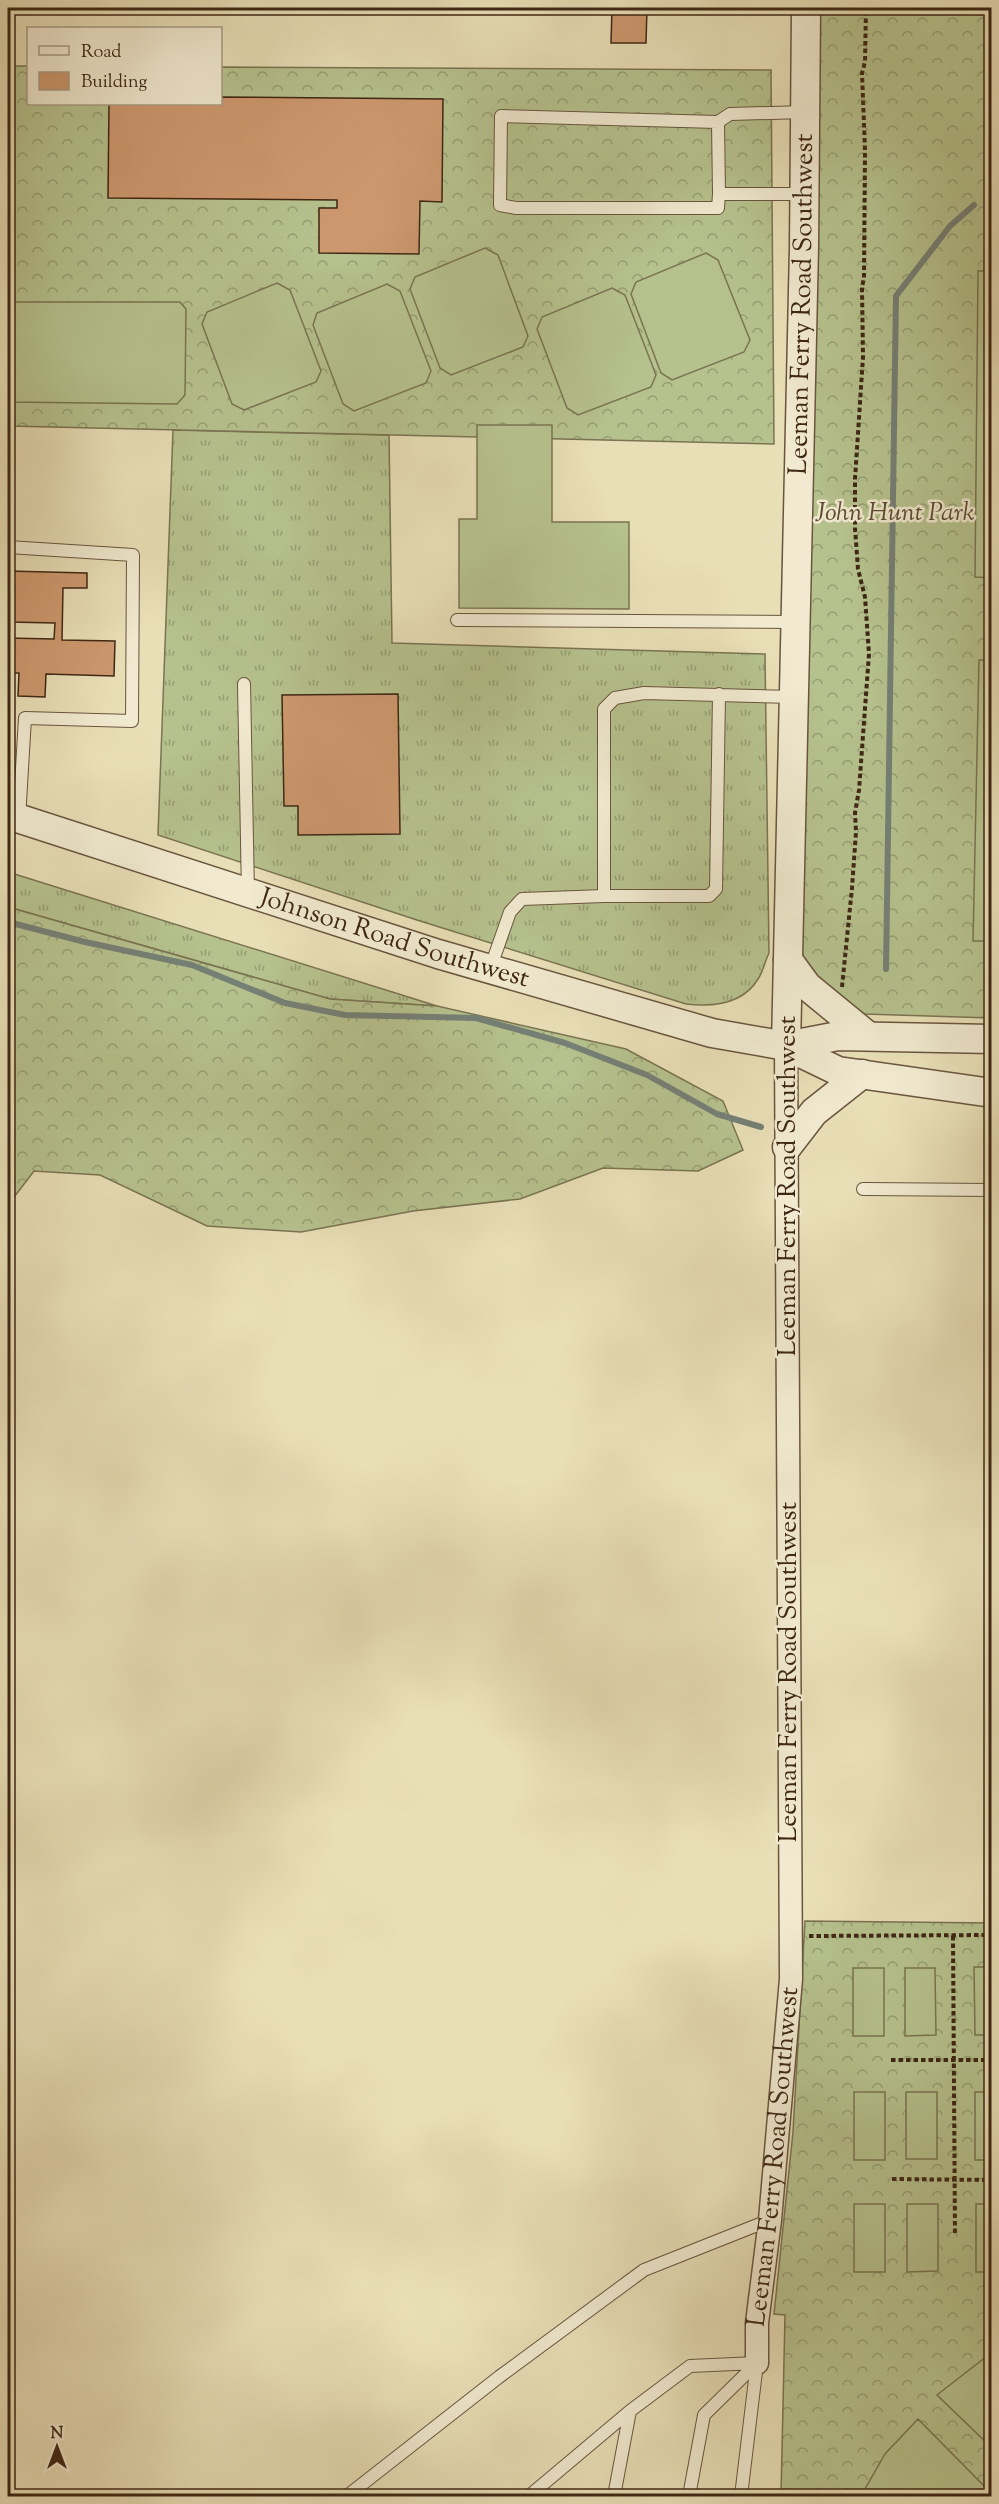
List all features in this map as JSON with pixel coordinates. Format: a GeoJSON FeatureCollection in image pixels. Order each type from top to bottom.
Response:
{"type":"FeatureCollection","features":[{"type":"Feature","properties":{"kind":"street","name":"Leeman Ferry Road Southwest"},"geometry":{"type":"LineString","coordinates":[[757,2363],[757,2323],[770,2220],[791,1978],[786,1046],[806,8]]}},
{"type":"Feature","properties":{"kind":"street","name":"Johnson Road Southwest"},"geometry":{"type":"LineString","coordinates":[[14,817],[490,970],[712,1032],[786,1046]]}},
{"type":"Feature","properties":{"kind":"street"},"geometry":{"type":"LineString","coordinates":[[788,960],[807,986],[867,1036]]}},
{"type":"Feature","properties":{"kind":"street"},"geometry":{"type":"LineString","coordinates":[[786,1046],[838,1036],[992,1039]]}},
{"type":"Feature","properties":{"kind":"street"},"geometry":{"type":"LineString","coordinates":[[786,1046],[838,1071],[992,1093]]}},
{"type":"Feature","properties":{"kind":"street"},"geometry":{"type":"LineString","coordinates":[[787,1147],[814,1112],[862,1074]]}},
{"type":"Feature","properties":{"kind":"lane"},"geometry":{"type":"LineString","coordinates":[[718,122],[718,208],[516,208],[500,204],[501,116],[718,122],[730,114],[805,112]]}},
{"type":"Feature","properties":{"kind":"lane"},"geometry":{"type":"LineString","coordinates":[[719,195],[804,194]]}},
{"type":"Feature","properties":{"kind":"lane"},"geometry":{"type":"LineString","coordinates":[[8,547],[132,555],[132,721],[25,718],[14,817]]}},
{"type":"Feature","properties":{"kind":"lane"},"geometry":{"type":"LineString","coordinates":[[457,620],[795,622]]}},
{"type":"Feature","properties":{"kind":"lane"},"geometry":{"type":"LineString","coordinates":[[244,684],[248,893]]}},
{"type":"Feature","properties":{"kind":"lane"},"geometry":{"type":"LineString","coordinates":[[604,896],[604,709],[615,698],[644,693],[794,697]]}},
{"type":"Feature","properties":{"kind":"lane"},"geometry":{"type":"LineString","coordinates":[[490,970],[510,912],[522,899],[709,896],[716,889],[719,694]]}},
{"type":"Feature","properties":{"kind":"lane"},"geometry":{"type":"LineString","coordinates":[[863,1189],[992,1190]]}},
{"type":"Feature","properties":{"kind":"lane"},"geometry":{"type":"LineString","coordinates":[[347,2496],[499,2377],[644,2270],[770,2220]]}},
{"type":"Feature","properties":{"kind":"lane"},"geometry":{"type":"LineString","coordinates":[[529,2496],[630,2411],[690,2366],[757,2363]]}},
{"type":"Feature","properties":{"kind":"lane"},"geometry":{"type":"LineString","coordinates":[[689,2496],[704,2415],[757,2363]]}},
{"type":"Feature","properties":{"kind":"lane"},"geometry":{"type":"LineString","coordinates":[[741,2496],[757,2363]]}},
{"type":"Feature","properties":{"kind":"lane"},"geometry":{"type":"LineString","coordinates":[[614,2496],[630,2411]]}},
{"type":"Feature","properties":{"kind":"path"},"geometry":{"type":"LineString","coordinates":[[842,994],[853,881],[855,813],[859,790],[869,654],[865,597],[858,569],[855,528],[855,479],[863,357],[862,287],[866,194],[862,73],[865,62],[866,8]]}},
{"type":"Feature","properties":{"kind":"path"},"geometry":{"type":"LineString","coordinates":[[790,1936],[992,1935]]}},
{"type":"Feature","properties":{"kind":"path"},"geometry":{"type":"LineString","coordinates":[[953,1936],[955,2236]]}},
{"type":"Feature","properties":{"kind":"path"},"geometry":{"type":"LineString","coordinates":[[891,2060],[992,2060]]}},
{"type":"Feature","properties":{"kind":"path"},"geometry":{"type":"LineString","coordinates":[[892,2180],[992,2180]]}},
{"type":"Feature","properties":{"kind":"green space","name":"John Hunt Park"},"geometry":{"type":"Polygon","coordinates":[[[806,8],[991,8],[991,1018],[864,1014],[841,1005],[806,965],[801,949],[806,8]]]}},
{"type":"Feature","properties":{"kind":"green space"},"geometry":{"type":"Polygon","coordinates":[[[8,66],[12,66],[8,235],[8,66]]]}},
{"type":"Feature","properties":{"kind":"green space"},"geometry":{"type":"Polygon","coordinates":[[[12,66],[27,66],[27,105],[222,105],[222,67],[771,70],[774,444],[8,426],[8,235],[12,66]]]}},
{"type":"Feature","properties":{"kind":"green space"},"geometry":{"type":"Polygon","coordinates":[[[485,248],[498,255],[528,336],[523,347],[451,375],[440,368],[410,289],[415,277],[485,248]]]}},
{"type":"Feature","properties":{"kind":"green space"},"geometry":{"type":"Polygon","coordinates":[[[706,253],[718,260],[750,340],[744,352],[672,380],[661,373],[631,294],[636,282],[706,253]]]}},
{"type":"Feature","properties":{"kind":"green space"},"geometry":{"type":"Polygon","coordinates":[[[978,271],[992,271],[991,578],[975,577],[978,271]]]}},
{"type":"Feature","properties":{"kind":"green space"},"geometry":{"type":"Polygon","coordinates":[[[277,283],[290,290],[321,371],[316,382],[244,410],[232,404],[202,324],[207,312],[277,283]]]}},
{"type":"Feature","properties":{"kind":"green space"},"geometry":{"type":"Polygon","coordinates":[[[387,284],[400,291],[431,371],[426,383],[354,411],[343,404],[313,325],[317,313],[387,284]]]}},
{"type":"Feature","properties":{"kind":"green space"},"geometry":{"type":"Polygon","coordinates":[[[612,288],[625,295],[656,375],[651,387],[578,415],[567,408],[537,329],[542,317],[612,288]]]}},
{"type":"Feature","properties":{"kind":"green space"},"geometry":{"type":"Polygon","coordinates":[[[8,302],[180,302],[186,309],[185,395],[177,404],[8,402],[8,302]]]}},
{"type":"Feature","properties":{"kind":"green space"},"geometry":{"type":"Polygon","coordinates":[[[477,425],[552,425],[552,522],[629,522],[629,609],[459,608],[459,519],[477,519],[477,425]]]}},
{"type":"Feature","properties":{"kind":"green space"},"geometry":{"type":"Polygon","coordinates":[[[173,430],[389,435],[392,643],[765,654],[769,953],[760,976],[752,987],[744,994],[726,1002],[706,1005],[686,1004],[420,921],[158,835],[173,430]]]}},
{"type":"Feature","properties":{"kind":"green space"},"geometry":{"type":"Polygon","coordinates":[[[979,660],[992,660],[991,941],[973,941],[979,660]]]}},
{"type":"Feature","properties":{"kind":"green space"},"geometry":{"type":"Polygon","coordinates":[[[8,872],[437,1006],[330,999],[8,907],[8,872]]]}},
{"type":"Feature","properties":{"kind":"green space"},"geometry":{"type":"Polygon","coordinates":[[[8,907],[330,999],[437,1006],[626,1049],[723,1101],[743,1150],[698,1171],[603,1168],[520,1199],[413,1211],[301,1232],[207,1226],[100,1175],[34,1171],[8,1205],[8,907]]]}},
{"type":"Feature","properties":{"kind":"green space"},"geometry":{"type":"Polygon","coordinates":[[[805,1921],[991,1923],[991,2496],[781,2496],[785,2315],[774,2314],[793,2132],[805,1921]]]}},
{"type":"Feature","properties":{"kind":"green space"},"geometry":{"type":"Polygon","coordinates":[[[974,1967],[991,1967],[991,2035],[975,2035],[974,1967]]]}},
{"type":"Feature","properties":{"kind":"green space"},"geometry":{"type":"Polygon","coordinates":[[[853,1968],[884,1968],[884,2036],[853,2036],[853,1968]]]}},
{"type":"Feature","properties":{"kind":"green space"},"geometry":{"type":"Polygon","coordinates":[[[905,1968],[935,1968],[936,2035],[905,2036],[905,1968]]]}},
{"type":"Feature","properties":{"kind":"green space"},"geometry":{"type":"Polygon","coordinates":[[[854,2092],[885,2092],[885,2160],[854,2160],[854,2092]]]}},
{"type":"Feature","properties":{"kind":"green space"},"geometry":{"type":"Polygon","coordinates":[[[906,2092],[937,2092],[937,2159],[906,2159],[906,2092]]]}},
{"type":"Feature","properties":{"kind":"green space"},"geometry":{"type":"Polygon","coordinates":[[[975,2092],[991,2092],[991,2160],[975,2160],[975,2092]]]}},
{"type":"Feature","properties":{"kind":"green space"},"geometry":{"type":"Polygon","coordinates":[[[854,2204],[885,2204],[885,2272],[854,2272],[854,2204]]]}},
{"type":"Feature","properties":{"kind":"green space"},"geometry":{"type":"Polygon","coordinates":[[[907,2204],[938,2204],[938,2271],[907,2272],[907,2204]]]}},
{"type":"Feature","properties":{"kind":"green space"},"geometry":{"type":"Polygon","coordinates":[[[976,2204],[991,2204],[991,2272],[976,2272],[976,2204]]]}},
{"type":"Feature","properties":{"kind":"green space"},"geometry":{"type":"Polygon","coordinates":[[[991,2353],[991,2447],[937,2395],[991,2353]]]}},
{"type":"Feature","properties":{"kind":"green space"},"geometry":{"type":"Polygon","coordinates":[[[918,2419],[991,2493],[991,2496],[861,2496],[885,2454],[918,2419]]]}},
{"type":"Feature","properties":{"kind":"building"},"geometry":{"type":"Polygon","coordinates":[[[612,8],[647,8],[646,43],[611,43],[612,8]]]}},
{"type":"Feature","properties":{"kind":"building"},"geometry":{"type":"Polygon","coordinates":[[[222,97],[443,99],[442,202],[420,201],[419,254],[319,253],[319,208],[337,208],[337,200],[108,198],[109,105],[222,105],[222,97]]]}},
{"type":"Feature","properties":{"kind":"building"},"geometry":{"type":"Polygon","coordinates":[[[8,571],[87,573],[87,588],[63,588],[62,640],[115,641],[114,676],[46,674],[45,697],[18,696],[19,673],[8,673],[8,638],[54,639],[55,623],[8,622],[8,571]]]}},
{"type":"Feature","properties":{"kind":"building"},"geometry":{"type":"Polygon","coordinates":[[[398,694],[400,834],[298,835],[298,806],[284,806],[282,695],[398,694]]]}},
{"type":"Feature","properties":{"kind":"waterway"},"geometry":{"type":"LineString","coordinates":[[886,969],[896,296],[950,226],[974,205]]}},
{"type":"Feature","properties":{"kind":"waterway"},"geometry":{"type":"LineString","coordinates":[[8,922],[85,942],[192,965],[285,1003],[345,1015],[476,1018],[565,1043],[647,1075],[717,1114],[761,1127]]}}]}
